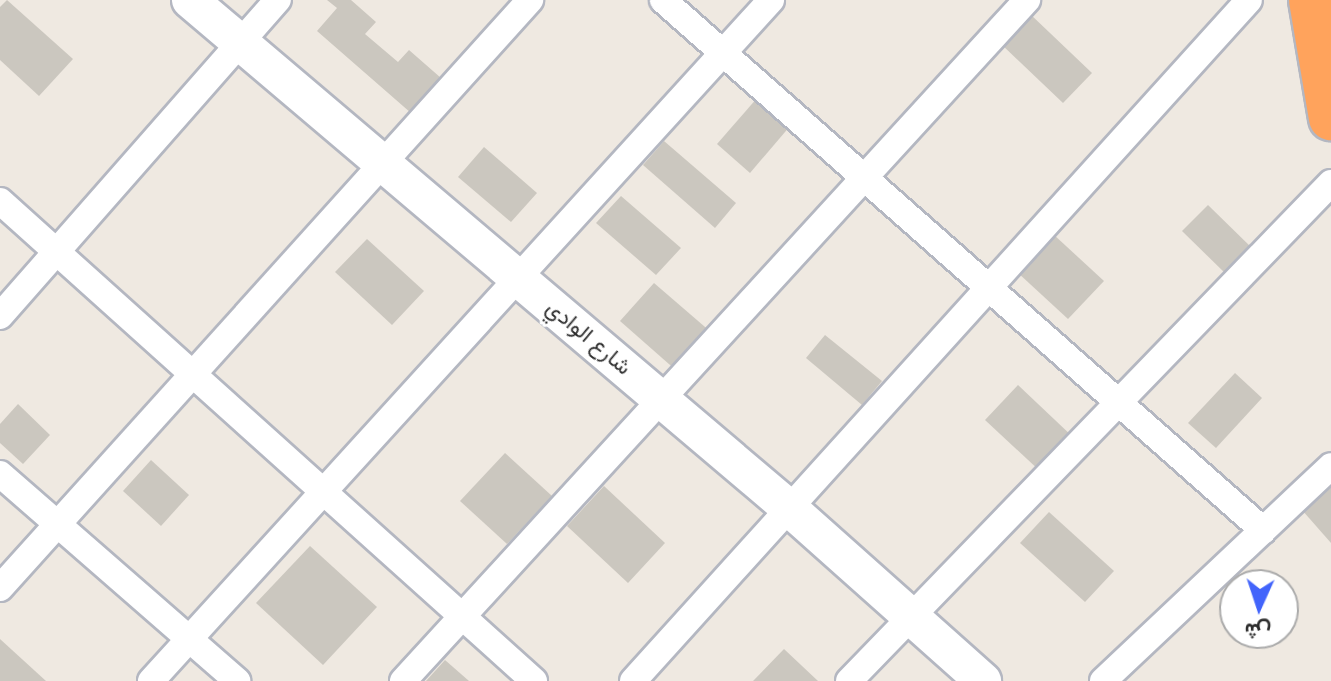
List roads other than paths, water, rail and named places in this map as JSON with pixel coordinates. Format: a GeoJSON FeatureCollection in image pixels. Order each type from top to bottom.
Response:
{"type":"FeatureCollection","features":[{"type":"Feature","properties":{"kind":"highway"},"geometry":{"type":"LineString","coordinates":[[1311,0],[1331,118]]}},
{"type":"Feature","properties":{"kind":"street","name":"شارع الوادي"},"geometry":{"type":"LineString","coordinates":[[190,0],[789,508],[983,681]]}},
{"type":"Feature","properties":{"kind":"street"},"geometry":{"type":"LineString","coordinates":[[0,316],[278,0]]}},
{"type":"Feature","properties":{"kind":"street"},"geometry":{"type":"LineString","coordinates":[[0,588],[530,0]]}},
{"type":"Feature","properties":{"kind":"street"},"geometry":{"type":"LineString","coordinates":[[663,0],[1263,530]]}},
{"type":"Feature","properties":{"kind":"street"},"geometry":{"type":"LineString","coordinates":[[151,681],[771,0]]}},
{"type":"Feature","properties":{"kind":"street"},"geometry":{"type":"LineString","coordinates":[[403,681],[1027,0]]}},
{"type":"Feature","properties":{"kind":"street"},"geometry":{"type":"LineString","coordinates":[[633,681],[1249,0]]}},
{"type":"Feature","properties":{"kind":"street"},"geometry":{"type":"LineString","coordinates":[[849,681],[1331,183]]}},
{"type":"Feature","properties":{"kind":"street"},"geometry":{"type":"LineString","coordinates":[[0,201],[534,681]]}},
{"type":"Feature","properties":{"kind":"street"},"geometry":{"type":"LineString","coordinates":[[1103,681],[1331,466]]}},
{"type":"Feature","properties":{"kind":"street"},"geometry":{"type":"LineString","coordinates":[[0,474],[237,681]]}}]}
